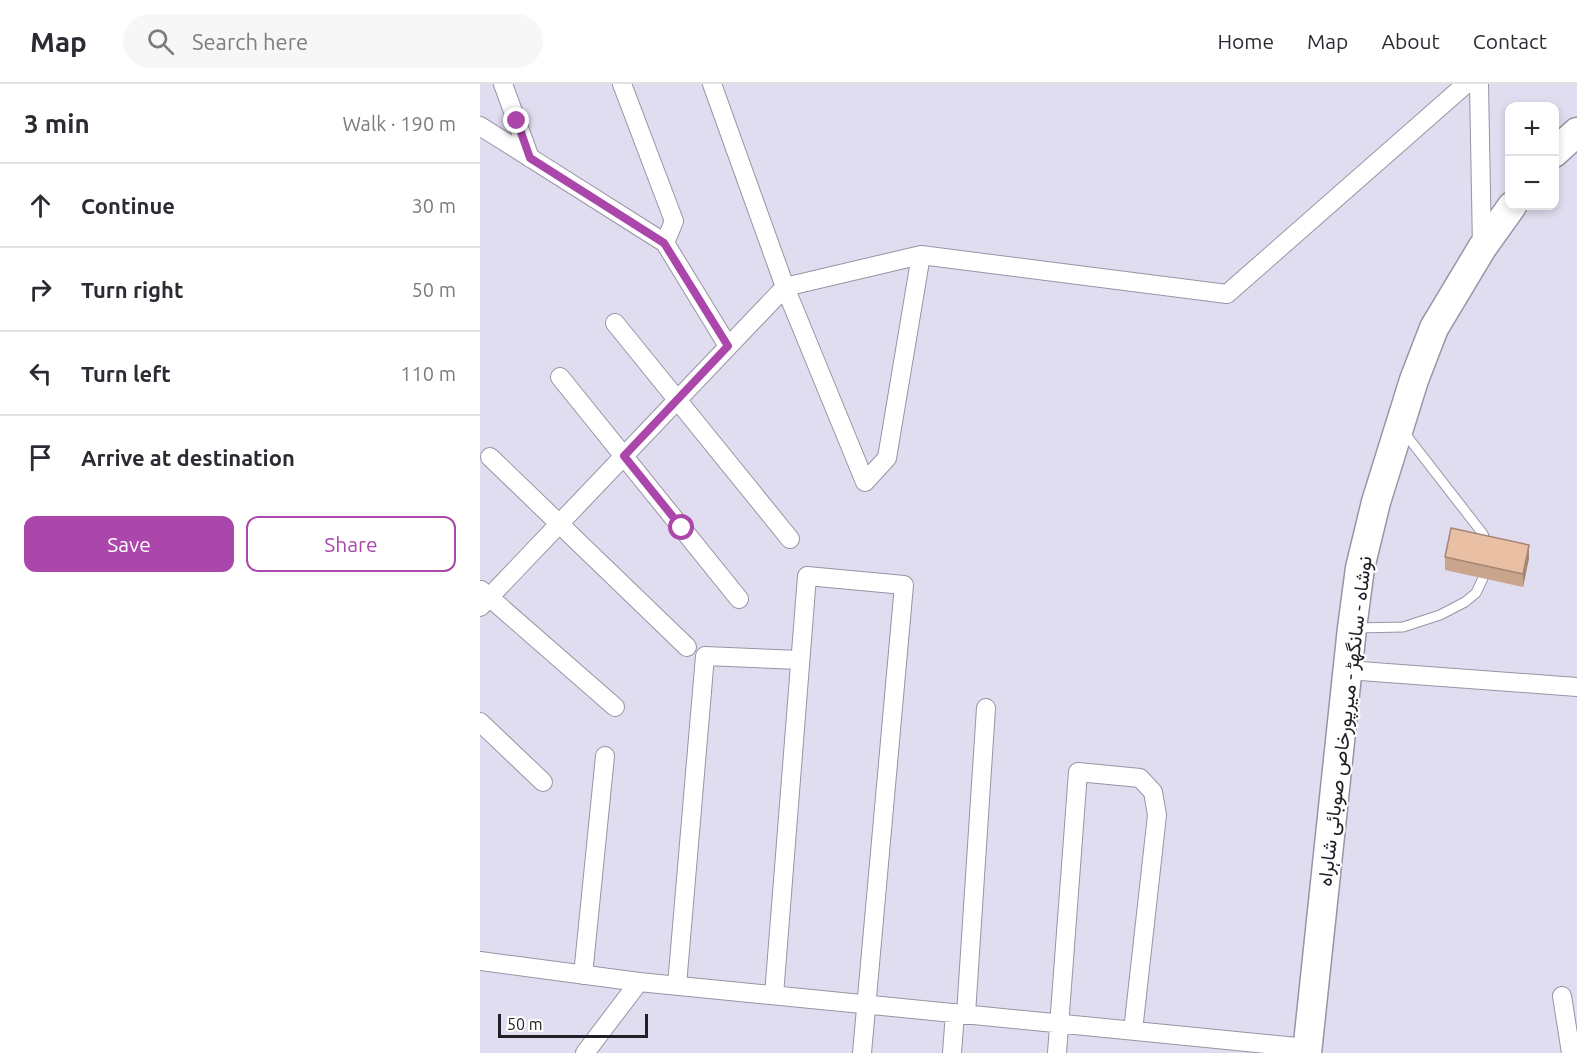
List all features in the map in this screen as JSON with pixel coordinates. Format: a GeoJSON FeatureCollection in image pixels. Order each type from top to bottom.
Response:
{"type":"FeatureCollection","features":[{"type":"Feature","properties":{"kind":"main road"},"geometry":{"type":"LineString","coordinates":[[1559,148],[1577,132]]}},
{"type":"Feature","properties":{"kind":"main road","name":"نوشاہ - سانگھڑ - میرپورخاص صوبائی شاہراہ"},"geometry":{"type":"LineString","coordinates":[[1307,1051],[1360,568],[1376,502],[1399,427],[1434,328],[1482,248],[1509,210]]}},
{"type":"Feature","properties":{"kind":"street"},"geometry":{"type":"LineString","coordinates":[[503,84],[530,158]]}},
{"type":"Feature","properties":{"kind":"street"},"geometry":{"type":"LineString","coordinates":[[622,84],[674,221],[664,243]]}},
{"type":"Feature","properties":{"kind":"street"},"geometry":{"type":"LineString","coordinates":[[712,84],[784,287],[865,482],[887,458],[921,255]]}},
{"type":"Feature","properties":{"kind":"street"},"geometry":{"type":"LineString","coordinates":[[615,707],[483,598],[559,524],[784,287],[921,255],[1227,294],[1466,84]]}},
{"type":"Feature","properties":{"kind":"street"},"geometry":{"type":"LineString","coordinates":[[1479,84],[1482,248]]}},
{"type":"Feature","properties":{"kind":"street"},"geometry":{"type":"LineString","coordinates":[[480,126],[664,243],[728,346]]}},
{"type":"Feature","properties":{"kind":"street"},"geometry":{"type":"LineString","coordinates":[[615,323],[790,539]]}},
{"type":"Feature","properties":{"kind":"street"},"geometry":{"type":"LineString","coordinates":[[560,377],[739,599]]}},
{"type":"Feature","properties":{"kind":"street"},"geometry":{"type":"LineString","coordinates":[[490,457],[687,647]]}},
{"type":"Feature","properties":{"kind":"street"},"geometry":{"type":"LineString","coordinates":[[774,995],[807,576],[904,585],[862,1053]]}},
{"type":"Feature","properties":{"kind":"street"},"geometry":{"type":"LineString","coordinates":[[677,986],[705,656],[800,660]]}},
{"type":"Feature","properties":{"kind":"street"},"geometry":{"type":"LineString","coordinates":[[1347,670],[1577,687]]}},
{"type":"Feature","properties":{"kind":"street"},"geometry":{"type":"LineString","coordinates":[[952,1053],[961,1014],[986,708]]}},
{"type":"Feature","properties":{"kind":"street"},"geometry":{"type":"LineString","coordinates":[[480,722],[543,782]]}},
{"type":"Feature","properties":{"kind":"street"},"geometry":{"type":"LineString","coordinates":[[583,975],[604,756]]}},
{"type":"Feature","properties":{"kind":"street"},"geometry":{"type":"LineString","coordinates":[[1057,1053],[1078,772],[1140,778],[1153,792],[1157,815],[1132,1031]]}},
{"type":"Feature","properties":{"kind":"street"},"geometry":{"type":"LineString","coordinates":[[480,962],[639,982],[1132,1031],[1307,1051]]}},
{"type":"Feature","properties":{"kind":"street"},"geometry":{"type":"LineString","coordinates":[[585,1053],[639,982]]}},
{"type":"Feature","properties":{"kind":"street"},"geometry":{"type":"LineString","coordinates":[[1562,996],[1571,1053]]}},
{"type":"Feature","properties":{"kind":"lane"},"geometry":{"type":"LineString","coordinates":[[1399,427],[1483,534],[1489,549]]}},
{"type":"Feature","properties":{"kind":"lane"},"geometry":{"type":"LineString","coordinates":[[1352,628],[1403,627],[1440,615],[1471,598],[1484,579]]}},
{"type":"Feature","properties":{"kind":"building"},"geometry":{"type":"Polygon","coordinates":[[[1451,528],[1529,545],[1523,574],[1445,557],[1451,528]]]}},
{"type":"Feature","properties":{"kind":"route"},"geometry":{"type":"LineString","coordinates":[[517,121],[530,158],[664,243],[728,346],[624,456],[682,528]]}}]}
